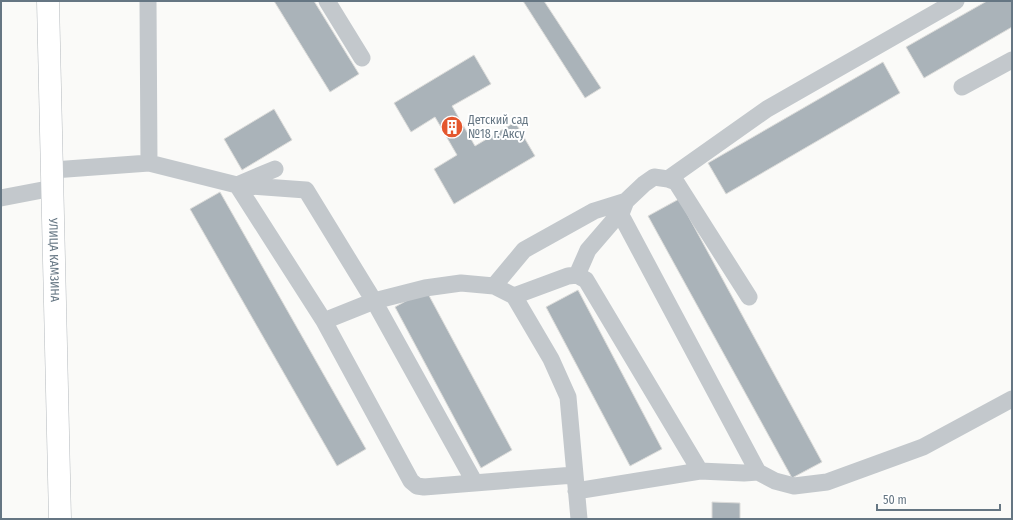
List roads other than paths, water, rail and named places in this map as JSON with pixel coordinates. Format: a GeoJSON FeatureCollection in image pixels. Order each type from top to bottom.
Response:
{"type":"FeatureCollection","features":[{"type":"Feature","properties":{"kind":"main road","name":"УЛИЦА КАМЗИНА"},"geometry":{"type":"LineString","coordinates":[[48,1],[60,519]]}},
{"type":"Feature","properties":{"kind":"street"},"geometry":{"type":"LineString","coordinates":[[148,1],[149,163]]}},
{"type":"Feature","properties":{"kind":"street"},"geometry":{"type":"LineString","coordinates":[[327,1],[362,58]]}},
{"type":"Feature","properties":{"kind":"street"},"geometry":{"type":"LineString","coordinates":[[668,179],[767,109],[956,1]]}},
{"type":"Feature","properties":{"kind":"street"},"geometry":{"type":"LineString","coordinates":[[962,87],[1012,60]]}},
{"type":"Feature","properties":{"kind":"street"},"geometry":{"type":"LineString","coordinates":[[1,198],[53,179],[149,163],[237,185],[306,190],[374,301],[475,483]]}},
{"type":"Feature","properties":{"kind":"street"},"geometry":{"type":"LineString","coordinates":[[237,185],[275,169]]}},
{"type":"Feature","properties":{"kind":"street"},"geometry":{"type":"LineString","coordinates":[[619,219],[626,201],[644,184],[654,178],[668,179],[676,182],[749,297]]}},
{"type":"Feature","properties":{"kind":"street"},"geometry":{"type":"LineString","coordinates":[[237,185],[324,321],[411,481],[417,486],[424,487],[475,483],[575,483],[700,471],[744,473],[758,472],[775,481],[794,486],[827,482],[923,447],[1012,399]]}},
{"type":"Feature","properties":{"kind":"street"},"geometry":{"type":"LineString","coordinates":[[494,286],[524,250],[594,211],[626,201]]}},
{"type":"Feature","properties":{"kind":"street"},"geometry":{"type":"LineString","coordinates":[[577,275],[588,250],[613,221],[623,219],[758,472]]}},
{"type":"Feature","properties":{"kind":"street"},"geometry":{"type":"LineString","coordinates":[[514,296],[568,276],[577,275],[586,280],[700,471]]}},
{"type":"Feature","properties":{"kind":"street"},"geometry":{"type":"LineString","coordinates":[[324,321],[374,301],[425,288],[461,283],[494,286],[514,296],[551,359],[568,397],[579,519]]}},
{"type":"Feature","properties":{"kind":"place","name":"Детский сад №18 г. Аксу"},"geometry":{"type":"Point","coordinates":[452,127]}}]}
